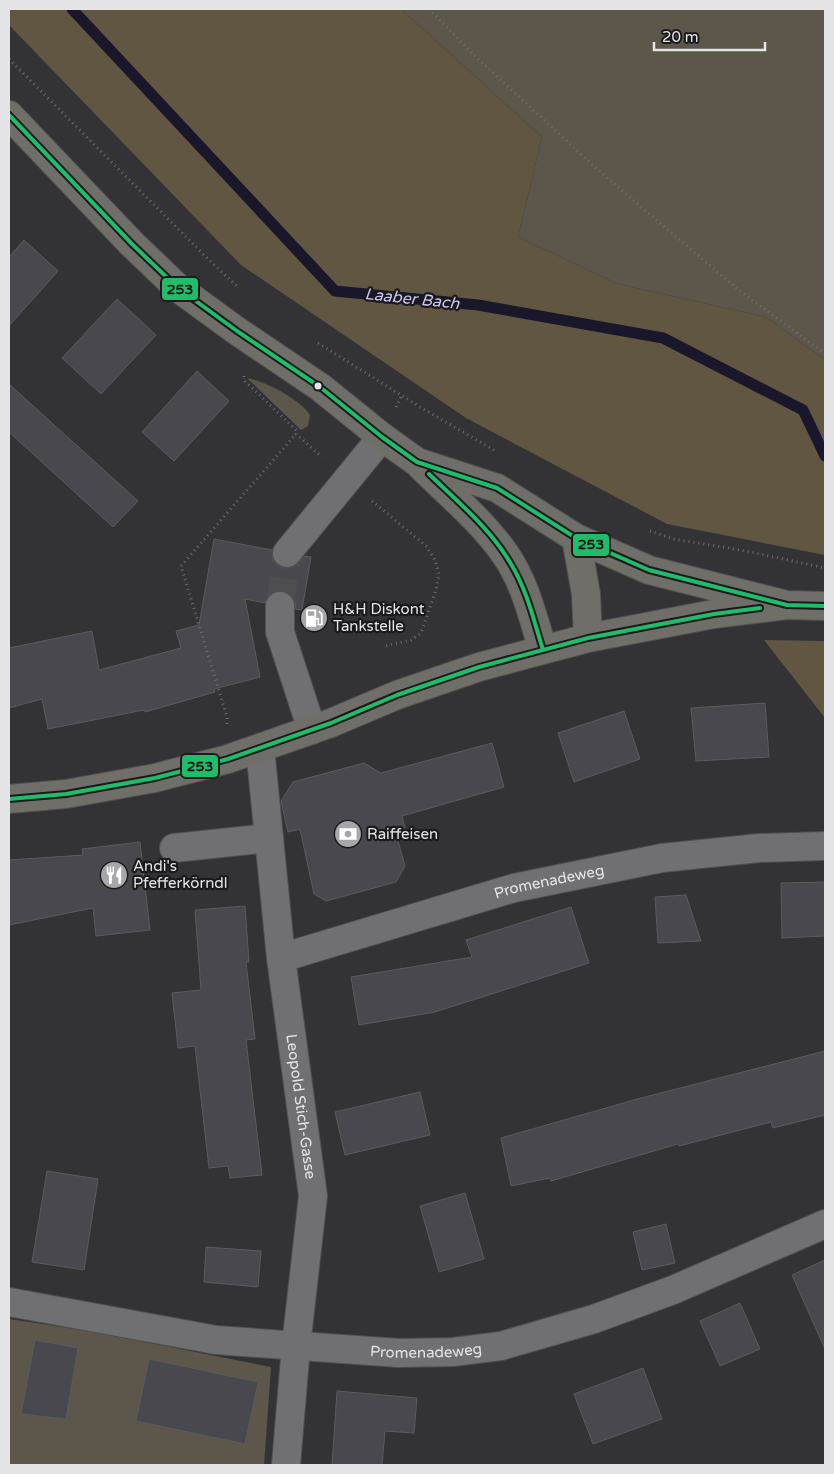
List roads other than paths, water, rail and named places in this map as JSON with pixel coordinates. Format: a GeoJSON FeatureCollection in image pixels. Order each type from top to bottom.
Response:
{"type":"FeatureCollection","features":[{"type":"Feature","properties":{"kind":"main road"},"geometry":{"type":"LineString","coordinates":[[9,114],[132,244],[178,288],[237,331],[320,387],[382,437],[417,462],[474,518],[506,555],[522,585],[544,650]]}},
{"type":"Feature","properties":{"kind":"main road"},"geometry":{"type":"LineString","coordinates":[[417,462],[497,488],[576,538],[650,570],[792,605]]}},
{"type":"Feature","properties":{"kind":"main road"},"geometry":{"type":"LineString","coordinates":[[576,538],[586,594],[588,638]]}},
{"type":"Feature","properties":{"kind":"main road"},"geometry":{"type":"LineString","coordinates":[[9,799],[66,794],[155,778],[228,759],[331,723],[397,695],[479,666],[588,638],[714,614],[792,605],[825,606]]}},
{"type":"Feature","properties":{"kind":"street"},"geometry":{"type":"LineString","coordinates":[[287,552],[382,437]]}},
{"type":"Feature","properties":{"kind":"street"},"geometry":{"type":"LineString","coordinates":[[280,606],[280,632],[312,730]]}},
{"type":"Feature","properties":{"kind":"street","name":"Leopold Stich-Gasse"},"geometry":{"type":"LineString","coordinates":[[260,748],[281,958],[313,1196],[296,1346],[286,1465]]}},
{"type":"Feature","properties":{"kind":"street"},"geometry":{"type":"LineString","coordinates":[[174,848],[269,838]]}},
{"type":"Feature","properties":{"kind":"street","name":"Promenadeweg"},"geometry":{"type":"LineString","coordinates":[[281,958],[514,888],[662,858],[759,848],[825,846]]}},
{"type":"Feature","properties":{"kind":"street","name":"Promenadeweg"},"geometry":{"type":"LineString","coordinates":[[9,1302],[216,1340],[398,1353],[453,1352],[501,1346],[594,1319],[673,1290],[825,1224]]}},
{"type":"Feature","properties":{"kind":"waterway","name":"Laaber Bach"},"geometry":{"type":"LineString","coordinates":[[72,9],[335,291],[478,305],[663,338],[803,410],[825,456]]}},
{"type":"Feature","properties":{"kind":"tunnel"},"geometry":{"type":"LineString","coordinates":[[280,606],[287,553]]}},
{"type":"Feature","properties":{"kind":"place","name":"H&H Diskont Tankstelle"},"geometry":{"type":"Point","coordinates":[314,618]}},
{"type":"Feature","properties":{"kind":"place","name":"Raiffeisen"},"geometry":{"type":"Point","coordinates":[348,834]}},
{"type":"Feature","properties":{"kind":"place","name":"Andi's Pfefferkörndl"},"geometry":{"type":"Point","coordinates":[114,875]}}]}
